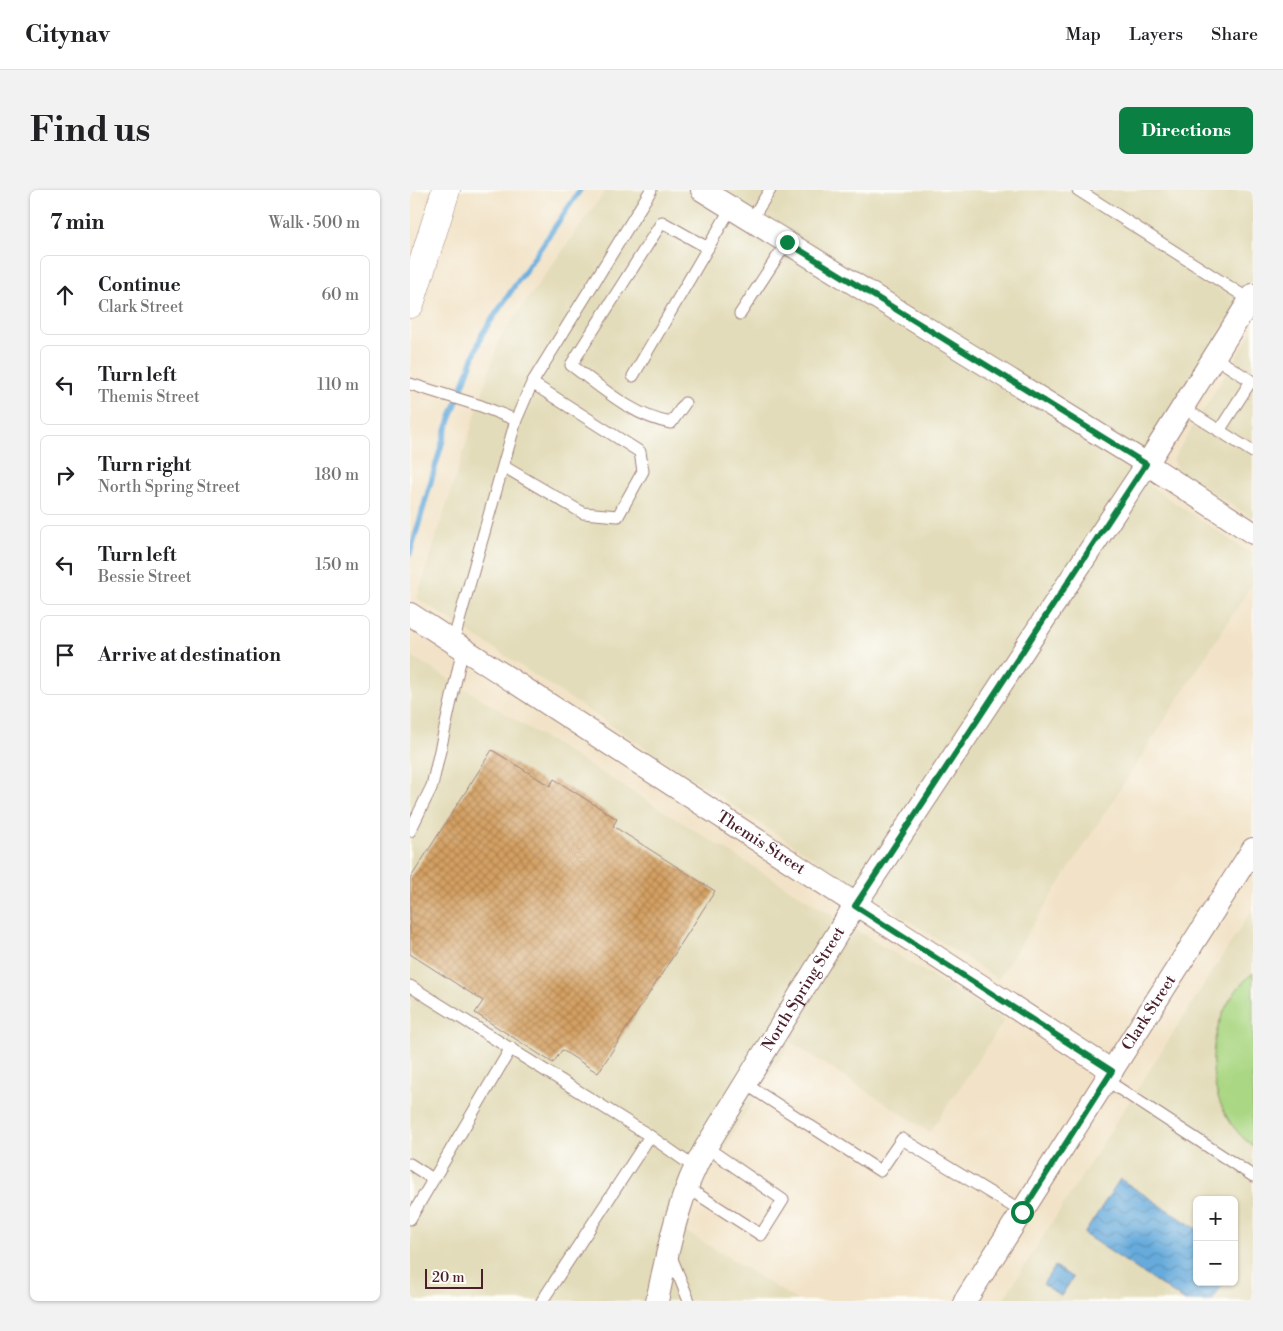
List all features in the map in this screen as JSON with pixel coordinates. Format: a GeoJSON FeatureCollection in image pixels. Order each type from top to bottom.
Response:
{"type":"FeatureCollection","features":[{"type":"Feature","properties":{"kind":"main road"},"geometry":{"type":"LineString","coordinates":[[410,304],[446,190]]}},
{"type":"Feature","properties":{"kind":"street"},"geometry":{"type":"LineString","coordinates":[[702,190],[1146,464],[1253,533]]}},
{"type":"Feature","properties":{"kind":"street","name":"North Spring Street"},"geometry":{"type":"LineString","coordinates":[[657,1301],[668,1249],[691,1178],[706,1147],[855,906],[1146,464],[1251,297]]}},
{"type":"Feature","properties":{"kind":"street","name":"Themis Street"},"geometry":{"type":"LineString","coordinates":[[417,618],[1109,1075]]}},
{"type":"Feature","properties":{"kind":"street","name":"Clark Street"},"geometry":{"type":"LineString","coordinates":[[966,1301],[1253,849]]}},
{"type":"Feature","properties":{"kind":"lane"},"geometry":{"type":"LineString","coordinates":[[410,831],[432,786],[458,645],[516,420],[532,383],[651,190]]}},
{"type":"Feature","properties":{"kind":"lane"},"geometry":{"type":"LineString","coordinates":[[750,220],[770,190]]}},
{"type":"Feature","properties":{"kind":"lane"},"geometry":{"type":"LineString","coordinates":[[1078,190],[1251,297]]}},
{"type":"Feature","properties":{"kind":"lane"},"geometry":{"type":"LineString","coordinates":[[633,376],[731,208]]}},
{"type":"Feature","properties":{"kind":"lane"},"geometry":{"type":"LineString","coordinates":[[685,403],[671,423],[653,420],[620,401],[571,365],[662,222],[708,248]]}},
{"type":"Feature","properties":{"kind":"lane"},"geometry":{"type":"LineString","coordinates":[[740,314],[787,242]]}},
{"type":"Feature","properties":{"kind":"lane"},"geometry":{"type":"LineString","coordinates":[[1214,357],[1252,382],[1219,431]]}},
{"type":"Feature","properties":{"kind":"lane"},"geometry":{"type":"LineString","coordinates":[[503,466],[583,513],[618,516],[643,471],[640,452],[532,383]]}},
{"type":"Feature","properties":{"kind":"lane"},"geometry":{"type":"LineString","coordinates":[[410,384],[481,406],[516,420]]}},
{"type":"Feature","properties":{"kind":"lane"},"geometry":{"type":"LineString","coordinates":[[1182,407],[1253,452]]}},
{"type":"Feature","properties":{"kind":"lane"},"geometry":{"type":"LineString","coordinates":[[410,986],[650,1136],[691,1178],[761,1235],[783,1200],[706,1147]]}},
{"type":"Feature","properties":{"kind":"lane"},"geometry":{"type":"LineString","coordinates":[[410,1219],[511,1048]]}},
{"type":"Feature","properties":{"kind":"lane"},"geometry":{"type":"LineString","coordinates":[[1109,1075],[1253,1176]]}},
{"type":"Feature","properties":{"kind":"lane"},"geometry":{"type":"LineString","coordinates":[[744,1083],[880,1171],[902,1139],[1022,1212]]}},
{"type":"Feature","properties":{"kind":"lane"},"geometry":{"type":"LineString","coordinates":[[542,1301],[650,1136]]}},
{"type":"Feature","properties":{"kind":"lane"},"geometry":{"type":"LineString","coordinates":[[410,1164],[433,1179]]}},
{"type":"Feature","properties":{"kind":"lane"},"geometry":{"type":"LineString","coordinates":[[668,1249],[689,1301]]}},
{"type":"Feature","properties":{"kind":"shaded area"},"geometry":{"type":"Polygon","coordinates":[[[606,190],[1253,190],[1253,280],[1129,472],[1253,555],[1253,583],[998,979],[417,598],[500,338],[606,190]]]}},
{"type":"Feature","properties":{"kind":"shaded area"},"geometry":{"type":"Polygon","coordinates":[[[1253,330],[1253,518],[1179,474],[1173,459],[1253,330]]]}},
{"type":"Feature","properties":{"kind":"shaded area"},"geometry":{"type":"Polygon","coordinates":[[[410,655],[1004,1021],[930,1132],[791,1042],[735,1129],[693,1204],[687,1232],[798,1301],[410,1301],[410,655]]]}},
{"type":"Feature","properties":{"kind":"shaded area"},"geometry":{"type":"Polygon","coordinates":[[[1253,908],[1253,1301],[1002,1301],[1253,908]]]}},
{"type":"Feature","properties":{"kind":"green space"},"geometry":{"type":"Polygon","coordinates":[[[1253,973],[1253,1146],[1235,1129],[1222,1108],[1215,1084],[1213,1060],[1216,1035],[1224,1012],[1236,991],[1253,973]]]}},
{"type":"Feature","properties":{"kind":"water"},"geometry":{"type":"Polygon","coordinates":[[[1120,1179],[1193,1226],[1193,1286],[1221,1286],[1212,1301],[1185,1301],[1084,1234],[1120,1179]]]}},
{"type":"Feature","properties":{"kind":"water"},"geometry":{"type":"Polygon","coordinates":[[[1055,1266],[1073,1278],[1061,1296],[1043,1284],[1055,1266]]]}},
{"type":"Feature","properties":{"kind":"building"},"geometry":{"type":"Polygon","coordinates":[[[492,750],[550,786],[554,779],[617,819],[613,826],[715,891],[598,1073],[562,1050],[553,1063],[475,1013],[483,1001],[410,954],[410,879],[492,750]]]}},
{"type":"Feature","properties":{"kind":"waterway"},"geometry":{"type":"LineString","coordinates":[[410,554],[445,433],[482,334],[580,190]]}},
{"type":"Feature","properties":{"kind":"route"},"geometry":{"type":"LineString","coordinates":[[787,242],[1146,464],[855,906],[1112,1071],[1022,1212]]}}]}
